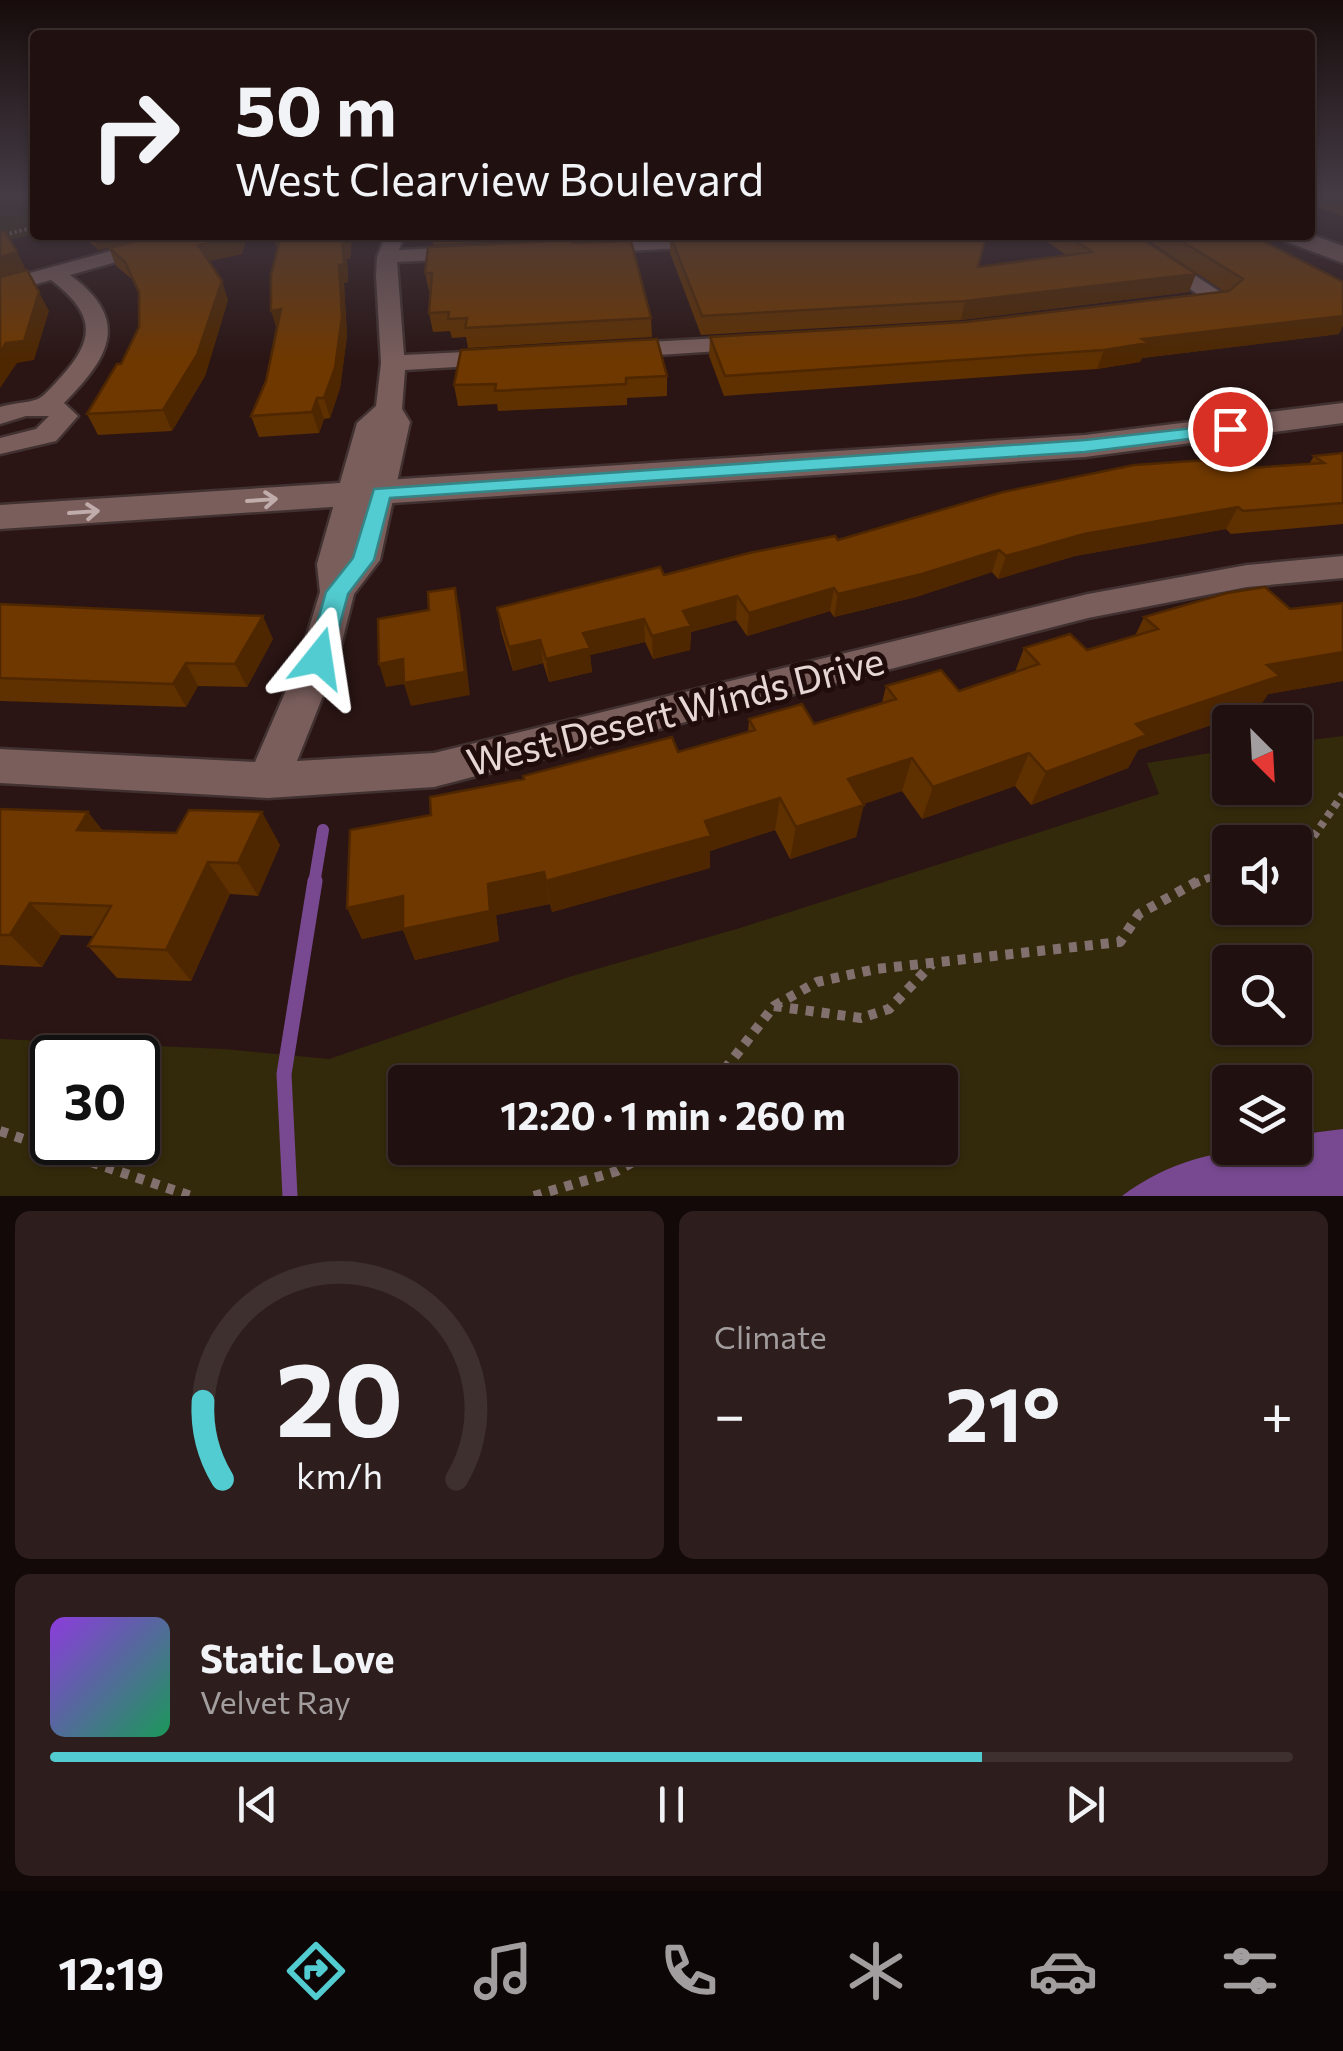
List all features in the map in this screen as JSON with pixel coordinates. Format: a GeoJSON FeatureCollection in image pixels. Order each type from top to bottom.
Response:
{"type":"FeatureCollection","features":[{"type":"Feature","properties":{"kind":"street"},"geometry":{"type":"LineString","coordinates":[[0,288],[130,251]]}},
{"type":"Feature","properties":{"kind":"street"},"geometry":{"type":"LineString","coordinates":[[268,780],[319,658],[337,592],[363,560],[372,478],[396,422],[389,409],[393,363],[391,251]]}},
{"type":"Feature","properties":{"kind":"street"},"geometry":{"type":"LineString","coordinates":[[496,251],[500,251]]}},
{"type":"Feature","properties":{"kind":"street"},"geometry":{"type":"LineString","coordinates":[[1145,251],[1220,298],[1182,303]]}},
{"type":"Feature","properties":{"kind":"street"},"geometry":{"type":"LineString","coordinates":[[46,406],[80,374],[93,353],[98,327],[97,308],[76,286],[52,271]]}},
{"type":"Feature","properties":{"kind":"street"},"geometry":{"type":"LineString","coordinates":[[588,352],[783,341]]}},
{"type":"Feature","properties":{"kind":"street"},"geometry":{"type":"LineString","coordinates":[[393,363],[529,356]]}},
{"type":"Feature","properties":{"kind":"street"},"geometry":{"type":"LineString","coordinates":[[0,518],[372,478],[992,425],[1343,385]]}},
{"type":"Feature","properties":{"kind":"street"},"geometry":{"type":"LineString","coordinates":[[0,416],[46,406],[65,416],[56,429],[33,441],[0,446]]}},
{"type":"Feature","properties":{"kind":"street"},"geometry":{"type":"LineString","coordinates":[[0,486],[372,478],[1085,446],[1343,413]]}},
{"type":"Feature","properties":{"kind":"street","name":"West Desert Winds Drive"},"geometry":{"type":"LineString","coordinates":[[0,766],[268,780],[434,770],[1088,606],[1194,584],[1343,567]]}},
{"type":"Feature","properties":{"kind":"path"},"geometry":{"type":"LineString","coordinates":[[1312,839],[1343,794]]}},
{"type":"Feature","properties":{"kind":"path"},"geometry":{"type":"LineString","coordinates":[[728,1065],[774,1006],[812,984],[934,963],[1120,942],[1139,914],[1212,874]]}},
{"type":"Feature","properties":{"kind":"path"},"geometry":{"type":"LineString","coordinates":[[774,1006],[861,1018],[889,1009],[934,963]]}},
{"type":"Feature","properties":{"kind":"path"},"geometry":{"type":"LineString","coordinates":[[0,1131],[191,1196]]}},
{"type":"Feature","properties":{"kind":"path"},"geometry":{"type":"LineString","coordinates":[[534,1196],[626,1165]]}},
{"type":"Feature","properties":{"kind":"shaded area"},"geometry":{"type":"Polygon","coordinates":[[[1343,736],[1343,1196],[0,1196],[0,1039],[30,1040],[30,1165],[160,1165],[160,1046],[329,1059],[569,977],[740,928],[1159,794],[1147,763],[1212,753],[1212,805],[1312,805],[1312,740],[1343,736]]]}},
{"type":"Feature","properties":{"kind":"shaded area"},"geometry":{"type":"Polygon","coordinates":[[[1343,1129],[1343,1196],[1122,1196],[1163,1172],[1212,1155],[1212,1165],[1312,1165],[1312,1133],[1343,1129]]]}},
{"type":"Feature","properties":{"kind":"building"},"geometry":{"type":"Polygon","coordinates":[[[112,251],[202,251],[222,281],[197,355],[163,410],[87,414],[117,364],[121,364],[139,327],[139,292],[125,262],[112,251]]]}},
{"type":"Feature","properties":{"kind":"building"},"geometry":{"type":"Polygon","coordinates":[[[277,251],[343,251],[344,264],[339,265],[342,317],[335,368],[324,398],[317,398],[312,412],[251,416],[266,381],[281,309],[271,311],[271,275],[277,251]]]}},
{"type":"Feature","properties":{"kind":"building"},"geometry":{"type":"Polygon","coordinates":[[[428,251],[634,251],[651,318],[465,328],[467,318],[448,319],[449,312],[429,313],[432,273],[425,273],[428,251]]]}},
{"type":"Feature","properties":{"kind":"building"},"geometry":{"type":"Polygon","coordinates":[[[676,251],[982,251],[978,267],[1090,251],[1160,251],[1196,274],[965,301],[702,316],[676,251]]]}},
{"type":"Feature","properties":{"kind":"building"},"geometry":{"type":"Polygon","coordinates":[[[1198,251],[1282,251],[1343,282],[1343,316],[1142,339],[1148,343],[1104,350],[725,376],[710,337],[966,322],[1229,291],[1243,279],[1198,251]]]}},
{"type":"Feature","properties":{"kind":"building"},"geometry":{"type":"Polygon","coordinates":[[[27,270],[39,292],[24,341],[6,343],[0,352],[0,277],[27,270]]]}},
{"type":"Feature","properties":{"kind":"building"},"geometry":{"type":"Polygon","coordinates":[[[657,339],[667,376],[626,378],[626,384],[495,391],[496,384],[454,385],[461,350],[657,339]]]}},
{"type":"Feature","properties":{"kind":"building"},"geometry":{"type":"Polygon","coordinates":[[[1343,453],[1343,503],[1243,511],[1238,507],[1084,534],[1006,556],[999,550],[838,594],[834,588],[749,613],[737,596],[683,611],[691,626],[652,636],[644,619],[583,633],[590,648],[546,659],[540,640],[509,647],[497,608],[660,567],[664,575],[749,553],[835,536],[838,540],[1003,492],[1134,465],[1222,459],[1232,469],[1324,463],[1314,456],[1343,453]]]}},
{"type":"Feature","properties":{"kind":"building"},"geometry":{"type":"Polygon","coordinates":[[[1265,587],[1290,609],[1343,603],[1343,652],[1267,665],[1280,676],[1136,724],[1147,735],[1046,772],[1029,753],[933,787],[912,758],[848,779],[864,805],[796,827],[780,798],[705,821],[711,836],[546,881],[544,872],[488,884],[490,911],[403,929],[403,896],[347,908],[350,830],[431,815],[430,797],[524,779],[523,776],[672,737],[678,752],[755,730],[749,719],[802,704],[814,724],[896,699],[886,686],[941,670],[959,691],[1039,664],[1024,648],[1070,634],[1087,650],[1158,629],[1144,617],[1227,593],[1265,587]]]}},
{"type":"Feature","properties":{"kind":"building"},"geometry":{"type":"Polygon","coordinates":[[[455,588],[465,672],[404,683],[403,659],[379,664],[378,619],[429,610],[428,592],[455,588]]]}},
{"type":"Feature","properties":{"kind":"building"},"geometry":{"type":"Polygon","coordinates":[[[0,604],[263,616],[235,664],[186,663],[173,684],[0,678],[0,604]]]}},
{"type":"Feature","properties":{"kind":"building"},"geometry":{"type":"Polygon","coordinates":[[[0,809],[88,812],[77,830],[176,833],[189,810],[262,812],[238,863],[208,862],[166,950],[88,946],[111,906],[30,903],[10,935],[0,935],[0,809]]]}},
{"type":"Feature","properties":{"kind":"waterway"},"geometry":{"type":"LineString","coordinates":[[314,884],[323,830]]}},
{"type":"Feature","properties":{"kind":"waterway"},"geometry":{"type":"LineString","coordinates":[[290,1196],[284,1074],[315,881]]}},
{"type":"Feature","properties":{"kind":"route"},"geometry":{"type":"LineString","coordinates":[[319,658],[337,592],[363,560],[381,493],[1085,446],[1230,429]]}}]}
